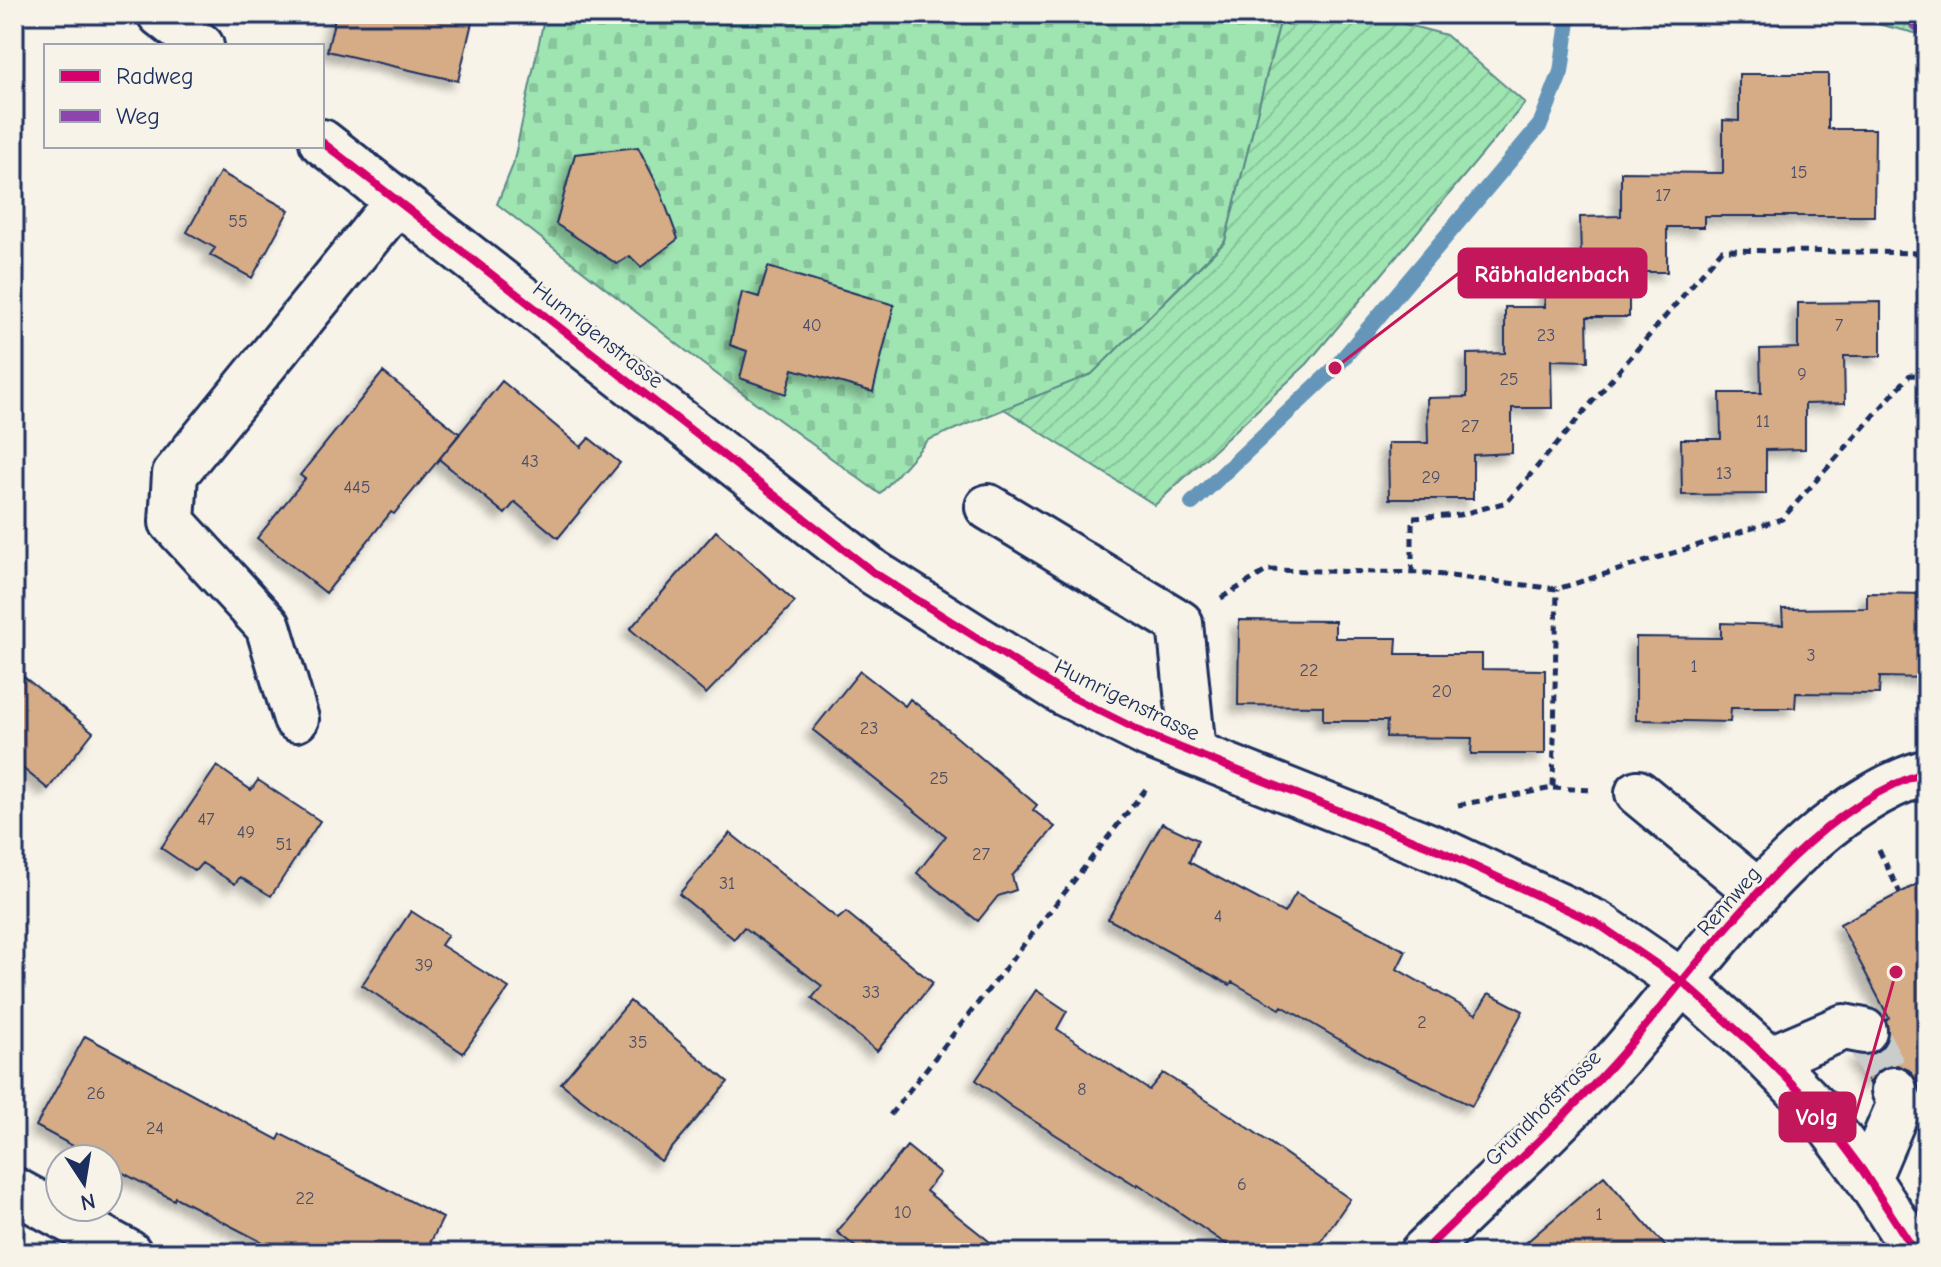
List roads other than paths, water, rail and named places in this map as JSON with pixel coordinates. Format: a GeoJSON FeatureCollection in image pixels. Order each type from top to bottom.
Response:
{"type":"FeatureCollection","features":[{"type":"Feature","properties":{"kind":"street"},"geometry":{"type":"LineString","coordinates":[[160,14],[198,44]]}},
{"type":"Feature","properties":{"kind":"street","name":"Humrigenstrasse"},"geometry":{"type":"LineString","coordinates":[[324,144],[873,572],[1064,693],[1148,735],[1441,851],[1598,924],[1684,983],[1769,1059],[1815,1107],[1868,1178],[1916,1253]]}},
{"type":"Feature","properties":{"kind":"street"},"geometry":{"type":"LineString","coordinates":[[296,719],[268,626],[172,522],[175,474],[397,202]]}},
{"type":"Feature","properties":{"kind":"street"},"geometry":{"type":"LineString","coordinates":[[988,507],[1180,623],[1193,752]]}},
{"type":"Feature","properties":{"kind":"street","name":"Rennweg"},"geometry":{"type":"LineString","coordinates":[[1684,983],[1758,892],[1796,855],[1845,814],[1902,779],[1927,772]]}},
{"type":"Feature","properties":{"kind":"street"},"geometry":{"type":"LineString","coordinates":[[1638,793],[1758,892]]}},
{"type":"Feature","properties":{"kind":"street","name":"Grundhofstrasse"},"geometry":{"type":"LineString","coordinates":[[1422,1253],[1610,1067],[1684,983]]}},
{"type":"Feature","properties":{"kind":"street"},"geometry":{"type":"LineString","coordinates":[[1769,1059],[1844,1027],[1864,1031]]}},
{"type":"Feature","properties":{"kind":"street"},"geometry":{"type":"LineString","coordinates":[[1868,1178],[1900,1103],[1894,1090]]}},
{"type":"Feature","properties":{"kind":"street"},"geometry":{"type":"LineString","coordinates":[[14,1190],[129,1253]]}},
{"type":"Feature","properties":{"kind":"waterway"},"geometry":{"type":"LineString","coordinates":[[1192,503],[1335,368],[1540,125],[1561,72],[1569,14]]}},
{"type":"Feature","properties":{"kind":"tunnel"},"geometry":{"type":"LineString","coordinates":[[1864,1031],[1894,1090]]}},
{"type":"Feature","properties":{"kind":"place","name":"Räbhaldenbach"},"geometry":{"type":"Point","coordinates":[1335,368]}},
{"type":"Feature","properties":{"kind":"place","name":"Volg"},"geometry":{"type":"Point","coordinates":[1896,972]}}]}
